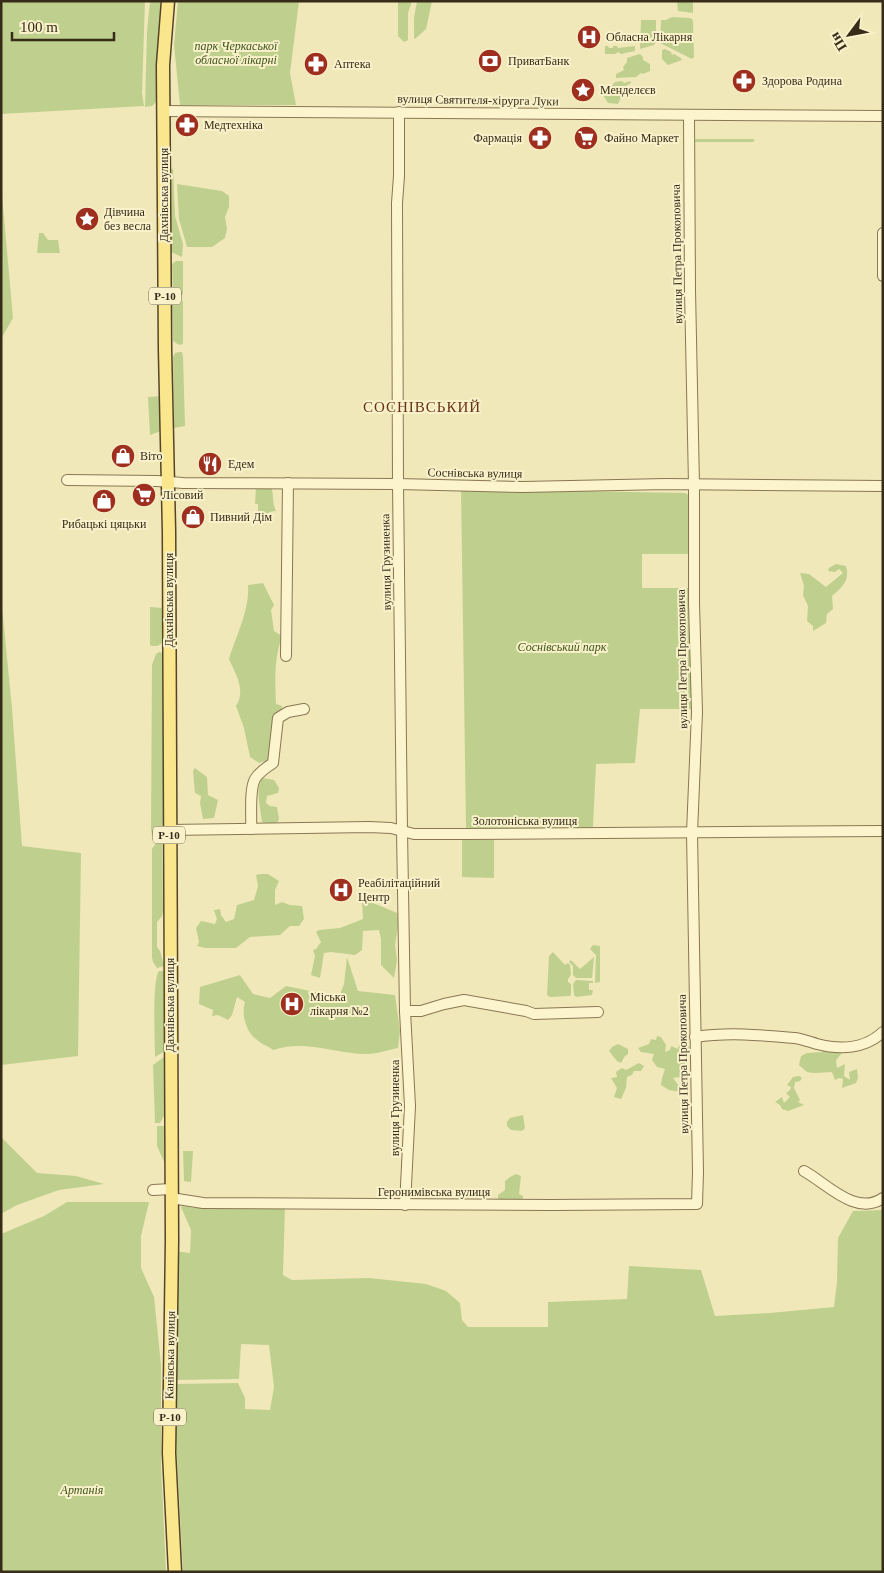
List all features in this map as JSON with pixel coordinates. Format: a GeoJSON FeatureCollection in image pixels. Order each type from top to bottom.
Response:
{"type":"FeatureCollection","features":[{"type":"Feature","properties":{"kind":"main road","name":"Дахнівська вулиця"},"geometry":{"type":"LineString","coordinates":[[168,1],[163,65],[168,482],[171,1193]]}},
{"type":"Feature","properties":{"kind":"main road","name":"Канівська вулиця"},"geometry":{"type":"LineString","coordinates":[[171,1193],[169,1453],[175,1572]]}},
{"type":"Feature","properties":{"kind":"street","name":"вулиця Святителя-хірурга Луки"},"geometry":{"type":"LineString","coordinates":[[164,110],[883,116]]}},
{"type":"Feature","properties":{"kind":"street","name":"вулиця Грузиненка"},"geometry":{"type":"LineString","coordinates":[[399,112],[400,176],[397,203],[398,484],[405,1011],[410,1106],[405,1205]]}},
{"type":"Feature","properties":{"kind":"street","name":"вулиця Петра Прокоповича"},"geometry":{"type":"LineString","coordinates":[[689,114],[694,603],[697,712],[692,834],[697,1204]]}},
{"type":"Feature","properties":{"kind":"street"},"geometry":{"type":"LineString","coordinates":[[883,233],[883,276]]}},
{"type":"Feature","properties":{"kind":"street","name":"Соснівська вулиця"},"geometry":{"type":"LineString","coordinates":[[67,480],[523,487],[694,484],[883,486]]}},
{"type":"Feature","properties":{"kind":"street"},"geometry":{"type":"LineString","coordinates":[[286,656],[288,483]]}},
{"type":"Feature","properties":{"kind":"street"},"geometry":{"type":"LineString","coordinates":[[252,829],[252,788],[255,778],[273,763],[278,718],[288,712],[304,709]]}},
{"type":"Feature","properties":{"kind":"street","name":"Золотоніська вулиця"},"geometry":{"type":"LineString","coordinates":[[169,830],[369,827],[392,828],[414,834],[883,832]]}},
{"type":"Feature","properties":{"kind":"street"},"geometry":{"type":"LineString","coordinates":[[405,1011],[420,1011],[464,1000],[534,1014],[598,1012]]}},
{"type":"Feature","properties":{"kind":"street"},"geometry":{"type":"LineString","coordinates":[[694,1037],[724,1033],[798,1038],[823,1045],[850,1047],[864,1044],[883,1032]]}},
{"type":"Feature","properties":{"kind":"street"},"geometry":{"type":"LineString","coordinates":[[804,1171],[850,1202],[871,1204],[883,1198]]}},
{"type":"Feature","properties":{"kind":"street","name":"Геронимівська вулиця"},"geometry":{"type":"LineString","coordinates":[[153,1190],[171,1193],[203,1203],[405,1205],[697,1204]]}},
{"type":"Feature","properties":{"kind":"green space"},"geometry":{"type":"Polygon","coordinates":[[[1,1],[145,1],[142,93],[144,106],[1,114],[1,1]]]}},
{"type":"Feature","properties":{"kind":"green space"},"geometry":{"type":"Polygon","coordinates":[[[150,1],[162,1],[156,81],[157,101],[152,106],[145,107],[147,31],[150,1]]]}},
{"type":"Feature","properties":{"kind":"green space","name":"парк Черкаської обласної лікарні"},"geometry":{"type":"Polygon","coordinates":[[[178,1],[299,1],[290,73],[296,105],[180,105],[174,45],[178,1]]]}},
{"type":"Feature","properties":{"kind":"green space"},"geometry":{"type":"Polygon","coordinates":[[[397,1],[412,1],[408,13],[408,40],[404,42],[398,36],[397,1]]]}},
{"type":"Feature","properties":{"kind":"green space"},"geometry":{"type":"Polygon","coordinates":[[[417,1],[432,1],[426,29],[415,39],[414,18],[417,1]]]}},
{"type":"Feature","properties":{"kind":"green space"},"geometry":{"type":"Polygon","coordinates":[[[677,1],[693,1],[693,13],[678,11],[677,1]]]}},
{"type":"Feature","properties":{"kind":"green space"},"geometry":{"type":"Polygon","coordinates":[[[672,17],[690,18],[693,20],[694,57],[692,59],[660,43],[661,20],[672,17]]]}},
{"type":"Feature","properties":{"kind":"green space"},"geometry":{"type":"Polygon","coordinates":[[[641,20],[656,20],[656,42],[654,45],[640,49],[641,20]]]}},
{"type":"Feature","properties":{"kind":"green space"},"geometry":{"type":"Polygon","coordinates":[[[605,46],[613,48],[613,46],[617,46],[618,48],[635,46],[635,51],[621,54],[618,52],[615,54],[605,54],[605,46]]]}},
{"type":"Feature","properties":{"kind":"green space"},"geometry":{"type":"Polygon","coordinates":[[[665,49],[682,60],[668,65],[662,59],[662,50],[665,49]]]}},
{"type":"Feature","properties":{"kind":"green space"},"geometry":{"type":"Polygon","coordinates":[[[640,54],[643,60],[650,64],[650,71],[641,73],[636,77],[616,78],[616,74],[624,70],[623,67],[627,62],[627,58],[640,54]]]}},
{"type":"Feature","properties":{"kind":"green space"},"geometry":{"type":"Polygon","coordinates":[[[622,81],[624,83],[630,81],[631,83],[626,86],[618,104],[608,103],[603,95],[615,82],[622,81]]]}},
{"type":"Feature","properties":{"kind":"green space"},"geometry":{"type":"Polygon","coordinates":[[[696,139],[755,140],[753,142],[696,142],[694,141],[696,139]]]}},
{"type":"Feature","properties":{"kind":"green space"},"geometry":{"type":"Polygon","coordinates":[[[173,168],[175,216],[183,244],[182,257],[171,252],[170,171],[173,168]]]}},
{"type":"Feature","properties":{"kind":"green space"},"geometry":{"type":"Polygon","coordinates":[[[1,184],[13,318],[1,339],[1,184]]]}},
{"type":"Feature","properties":{"kind":"green space"},"geometry":{"type":"Polygon","coordinates":[[[177,184],[222,191],[229,196],[229,207],[225,217],[227,229],[225,238],[212,247],[187,247],[179,219],[177,184]]]}},
{"type":"Feature","properties":{"kind":"green space"},"geometry":{"type":"Polygon","coordinates":[[[39,233],[43,233],[48,240],[58,240],[60,253],[37,253],[39,233]]]}},
{"type":"Feature","properties":{"kind":"green space"},"geometry":{"type":"Polygon","coordinates":[[[176,261],[183,261],[183,295],[178,296],[173,294],[172,264],[176,261]]]}},
{"type":"Feature","properties":{"kind":"green space"},"geometry":{"type":"Polygon","coordinates":[[[177,301],[183,301],[183,344],[179,345],[173,341],[172,305],[177,301]]]}},
{"type":"Feature","properties":{"kind":"green space"},"geometry":{"type":"Polygon","coordinates":[[[182,352],[183,356],[185,426],[174,428],[173,357],[175,353],[182,352]]]}},
{"type":"Feature","properties":{"kind":"green space"},"geometry":{"type":"Polygon","coordinates":[[[161,396],[161,431],[150,435],[148,397],[161,396]]]}},
{"type":"Feature","properties":{"kind":"green space"},"geometry":{"type":"Polygon","coordinates":[[[271,486],[276,511],[269,512],[269,514],[265,513],[258,517],[258,504],[255,504],[256,487],[271,486]]]}},
{"type":"Feature","properties":{"kind":"green space","name":"Соснівський парк"},"geometry":{"type":"Polygon","coordinates":[[[461,489],[685,493],[690,496],[692,554],[642,554],[642,588],[692,588],[691,709],[640,709],[635,763],[596,764],[593,827],[466,828],[461,489]]]}},
{"type":"Feature","properties":{"kind":"green space"},"geometry":{"type":"Polygon","coordinates":[[[836,564],[846,566],[846,579],[832,596],[833,609],[827,614],[826,623],[813,631],[813,626],[807,621],[808,606],[803,595],[804,586],[800,573],[809,574],[826,587],[843,573],[839,569],[835,572],[828,571],[829,568],[836,564]]]}},
{"type":"Feature","properties":{"kind":"green space"},"geometry":{"type":"Polygon","coordinates":[[[263,583],[274,605],[271,610],[274,631],[282,636],[276,661],[275,678],[276,704],[282,706],[282,710],[268,760],[259,763],[250,757],[244,728],[236,706],[240,694],[239,682],[229,659],[245,613],[248,585],[263,583]]]}},
{"type":"Feature","properties":{"kind":"green space"},"geometry":{"type":"Polygon","coordinates":[[[1,597],[12,708],[22,846],[81,853],[78,1056],[1,1065],[1,597]]]}},
{"type":"Feature","properties":{"kind":"green space"},"geometry":{"type":"Polygon","coordinates":[[[150,607],[163,608],[164,637],[161,644],[157,646],[151,646],[150,644],[150,607]]]}},
{"type":"Feature","properties":{"kind":"green space"},"geometry":{"type":"Polygon","coordinates":[[[159,652],[164,653],[164,834],[160,838],[152,835],[151,829],[152,665],[156,654],[159,652]]]}},
{"type":"Feature","properties":{"kind":"green space"},"geometry":{"type":"Polygon","coordinates":[[[195,768],[207,777],[208,795],[218,800],[214,818],[203,819],[200,803],[201,796],[195,793],[193,771],[195,768]]]}},
{"type":"Feature","properties":{"kind":"green space"},"geometry":{"type":"Polygon","coordinates":[[[263,778],[274,780],[279,788],[278,793],[267,796],[266,803],[277,807],[279,819],[277,823],[262,822],[258,792],[263,778]]]}},
{"type":"Feature","properties":{"kind":"green space"},"geometry":{"type":"Polygon","coordinates":[[[462,839],[494,840],[494,878],[462,877],[462,839]]]}},
{"type":"Feature","properties":{"kind":"green space"},"geometry":{"type":"Polygon","coordinates":[[[160,841],[162,844],[163,910],[162,916],[157,922],[157,947],[164,966],[157,968],[152,957],[152,849],[160,841]]]}},
{"type":"Feature","properties":{"kind":"green space"},"geometry":{"type":"Polygon","coordinates":[[[268,874],[279,881],[275,890],[275,905],[282,902],[302,906],[304,919],[299,926],[290,926],[280,935],[250,937],[236,948],[205,948],[197,946],[199,942],[196,928],[201,921],[215,924],[217,919],[214,910],[220,909],[221,915],[226,922],[234,919],[237,905],[254,900],[258,886],[256,875],[268,874]]]}},
{"type":"Feature","properties":{"kind":"green space"},"geometry":{"type":"Polygon","coordinates":[[[362,901],[397,913],[399,920],[395,945],[397,960],[394,978],[381,965],[379,930],[363,931],[362,950],[355,955],[324,953],[320,978],[311,975],[315,956],[313,950],[321,942],[316,932],[340,928],[363,919],[362,901]]]}},
{"type":"Feature","properties":{"kind":"green space"},"geometry":{"type":"Polygon","coordinates":[[[593,945],[600,946],[600,982],[595,983],[596,955],[590,949],[593,945]]]}},
{"type":"Feature","properties":{"kind":"green space"},"geometry":{"type":"Polygon","coordinates":[[[553,952],[565,965],[568,963],[570,965],[571,975],[568,982],[571,984],[570,996],[550,997],[547,995],[549,956],[553,952]]]}},
{"type":"Feature","properties":{"kind":"green space"},"geometry":{"type":"Polygon","coordinates":[[[347,957],[358,991],[395,995],[400,1031],[398,1048],[367,1054],[308,1046],[285,1047],[273,1050],[252,1036],[244,1017],[245,1002],[237,997],[232,1015],[228,1020],[218,1015],[212,1016],[213,1010],[199,1004],[200,987],[240,975],[253,994],[270,998],[286,986],[339,997],[344,984],[347,957]]]}},
{"type":"Feature","properties":{"kind":"green space"},"geometry":{"type":"Polygon","coordinates":[[[594,957],[592,978],[576,978],[573,975],[573,966],[569,962],[571,960],[580,969],[594,957]]]}},
{"type":"Feature","properties":{"kind":"green space"},"geometry":{"type":"Polygon","coordinates":[[[159,971],[165,971],[165,1051],[155,1057],[155,986],[159,971]]]}},
{"type":"Feature","properties":{"kind":"green space"},"geometry":{"type":"Polygon","coordinates":[[[576,980],[593,981],[593,983],[589,983],[589,990],[593,990],[592,995],[576,997],[573,984],[576,980]]]}},
{"type":"Feature","properties":{"kind":"green space"},"geometry":{"type":"Polygon","coordinates":[[[657,1036],[661,1037],[666,1045],[665,1052],[670,1050],[671,1046],[678,1049],[679,1045],[685,1042],[690,1048],[686,1054],[689,1069],[684,1073],[684,1080],[678,1077],[673,1078],[681,1092],[669,1090],[661,1085],[665,1069],[657,1067],[652,1060],[654,1054],[641,1052],[638,1048],[649,1044],[651,1039],[656,1040],[657,1036]]]}},
{"type":"Feature","properties":{"kind":"green space"},"geometry":{"type":"Polygon","coordinates":[[[618,1044],[628,1049],[628,1054],[621,1063],[609,1051],[618,1044]]]}},
{"type":"Feature","properties":{"kind":"green space"},"geometry":{"type":"Polygon","coordinates":[[[827,1048],[842,1053],[836,1060],[837,1068],[845,1064],[844,1076],[850,1080],[849,1072],[857,1069],[858,1078],[856,1083],[842,1088],[843,1079],[835,1080],[832,1072],[807,1072],[799,1065],[801,1056],[807,1053],[822,1052],[827,1048]]]}},
{"type":"Feature","properties":{"kind":"green space"},"geometry":{"type":"Polygon","coordinates":[[[164,1057],[165,1114],[160,1123],[155,1123],[153,1065],[164,1057]]]}},
{"type":"Feature","properties":{"kind":"green space"},"geometry":{"type":"Polygon","coordinates":[[[639,1063],[644,1066],[641,1071],[634,1071],[632,1075],[627,1077],[626,1088],[621,1099],[614,1097],[617,1088],[611,1078],[617,1077],[616,1072],[622,1068],[626,1070],[639,1063]]]}},
{"type":"Feature","properties":{"kind":"green space"},"geometry":{"type":"Polygon","coordinates":[[[799,1076],[802,1078],[800,1081],[795,1082],[794,1088],[800,1100],[798,1102],[804,1105],[788,1111],[782,1109],[775,1102],[782,1097],[784,1103],[790,1097],[786,1093],[791,1087],[787,1085],[793,1077],[799,1076]]]}},
{"type":"Feature","properties":{"kind":"green space"},"geometry":{"type":"Polygon","coordinates":[[[523,1115],[525,1128],[522,1131],[511,1130],[507,1126],[510,1118],[523,1115]]]}},
{"type":"Feature","properties":{"kind":"green space"},"geometry":{"type":"Polygon","coordinates":[[[157,1126],[165,1126],[165,1164],[157,1146],[157,1126]]]}},
{"type":"Feature","properties":{"kind":"green space"},"geometry":{"type":"Polygon","coordinates":[[[1,1137],[37,1173],[76,1176],[104,1184],[59,1190],[17,1205],[1,1214],[1,1137]]]}},
{"type":"Feature","properties":{"kind":"green space"},"geometry":{"type":"Polygon","coordinates":[[[183,1151],[193,1151],[191,1182],[184,1181],[183,1151]]]}},
{"type":"Feature","properties":{"kind":"green space"},"geometry":{"type":"Polygon","coordinates":[[[516,1174],[521,1176],[519,1194],[523,1196],[523,1200],[498,1200],[498,1195],[505,1190],[505,1181],[516,1174]]]}},
{"type":"Feature","properties":{"kind":"green space","name":"Артанія"},"geometry":{"type":"Polygon","coordinates":[[[67,1202],[149,1202],[141,1236],[141,1268],[154,1297],[161,1365],[161,1464],[166,1572],[1,1572],[1,1234],[44,1216],[67,1202]]]}},
{"type":"Feature","properties":{"kind":"green space"},"geometry":{"type":"Polygon","coordinates":[[[285,1206],[283,1275],[292,1280],[369,1278],[426,1284],[446,1291],[460,1303],[462,1320],[468,1327],[548,1327],[548,1302],[627,1299],[629,1266],[701,1270],[715,1316],[834,1307],[837,1282],[838,1238],[853,1211],[883,1210],[883,1572],[183,1572],[173,1384],[238,1383],[245,1398],[245,1409],[270,1410],[274,1387],[269,1345],[241,1344],[239,1379],[173,1380],[175,1251],[190,1253],[191,1230],[181,1207],[194,1208],[285,1206]]]}},
{"type":"Feature","properties":{"kind":"place","name":"Обласна Лікарня"},"geometry":{"type":"Point","coordinates":[589,37]}},
{"type":"Feature","properties":{"kind":"place","name":"ПриватБанк"},"geometry":{"type":"Point","coordinates":[490,61]}},
{"type":"Feature","properties":{"kind":"place","name":"Аптека"},"geometry":{"type":"Point","coordinates":[316,64]}},
{"type":"Feature","properties":{"kind":"place","name":"Здорова Родина"},"geometry":{"type":"Point","coordinates":[744,81]}},
{"type":"Feature","properties":{"kind":"place","name":"Менделєєв"},"geometry":{"type":"Point","coordinates":[583,90]}},
{"type":"Feature","properties":{"kind":"place","name":"Медтехніка"},"geometry":{"type":"Point","coordinates":[187,125]}},
{"type":"Feature","properties":{"kind":"place","name":"Фармація"},"geometry":{"type":"Point","coordinates":[540,138]}},
{"type":"Feature","properties":{"kind":"place","name":"Файно Маркет"},"geometry":{"type":"Point","coordinates":[586,138]}},
{"type":"Feature","properties":{"kind":"place","name":"Дівчина без весла"},"geometry":{"type":"Point","coordinates":[87,219]}},
{"type":"Feature","properties":{"kind":"place","name":"Віто"},"geometry":{"type":"Point","coordinates":[123,456]}},
{"type":"Feature","properties":{"kind":"place","name":"Едем"},"geometry":{"type":"Point","coordinates":[210,464]}},
{"type":"Feature","properties":{"kind":"place","name":"Лісовий"},"geometry":{"type":"Point","coordinates":[144,495]}},
{"type":"Feature","properties":{"kind":"place","name":"Рибацькі цяцьки"},"geometry":{"type":"Point","coordinates":[104,501]}},
{"type":"Feature","properties":{"kind":"place","name":"Пивний Дім"},"geometry":{"type":"Point","coordinates":[193,517]}},
{"type":"Feature","properties":{"kind":"place","name":"Реабілітаційний Центр"},"geometry":{"type":"Point","coordinates":[341,890]}},
{"type":"Feature","properties":{"kind":"place","name":"Міська лікарня №2"},"geometry":{"type":"Point","coordinates":[292,1004]}},
{"type":"Feature","properties":{"kind":"district","name":"СОСНІВСЬКИЙ"},"geometry":{"type":"Point","coordinates":[422,407]}}]}
